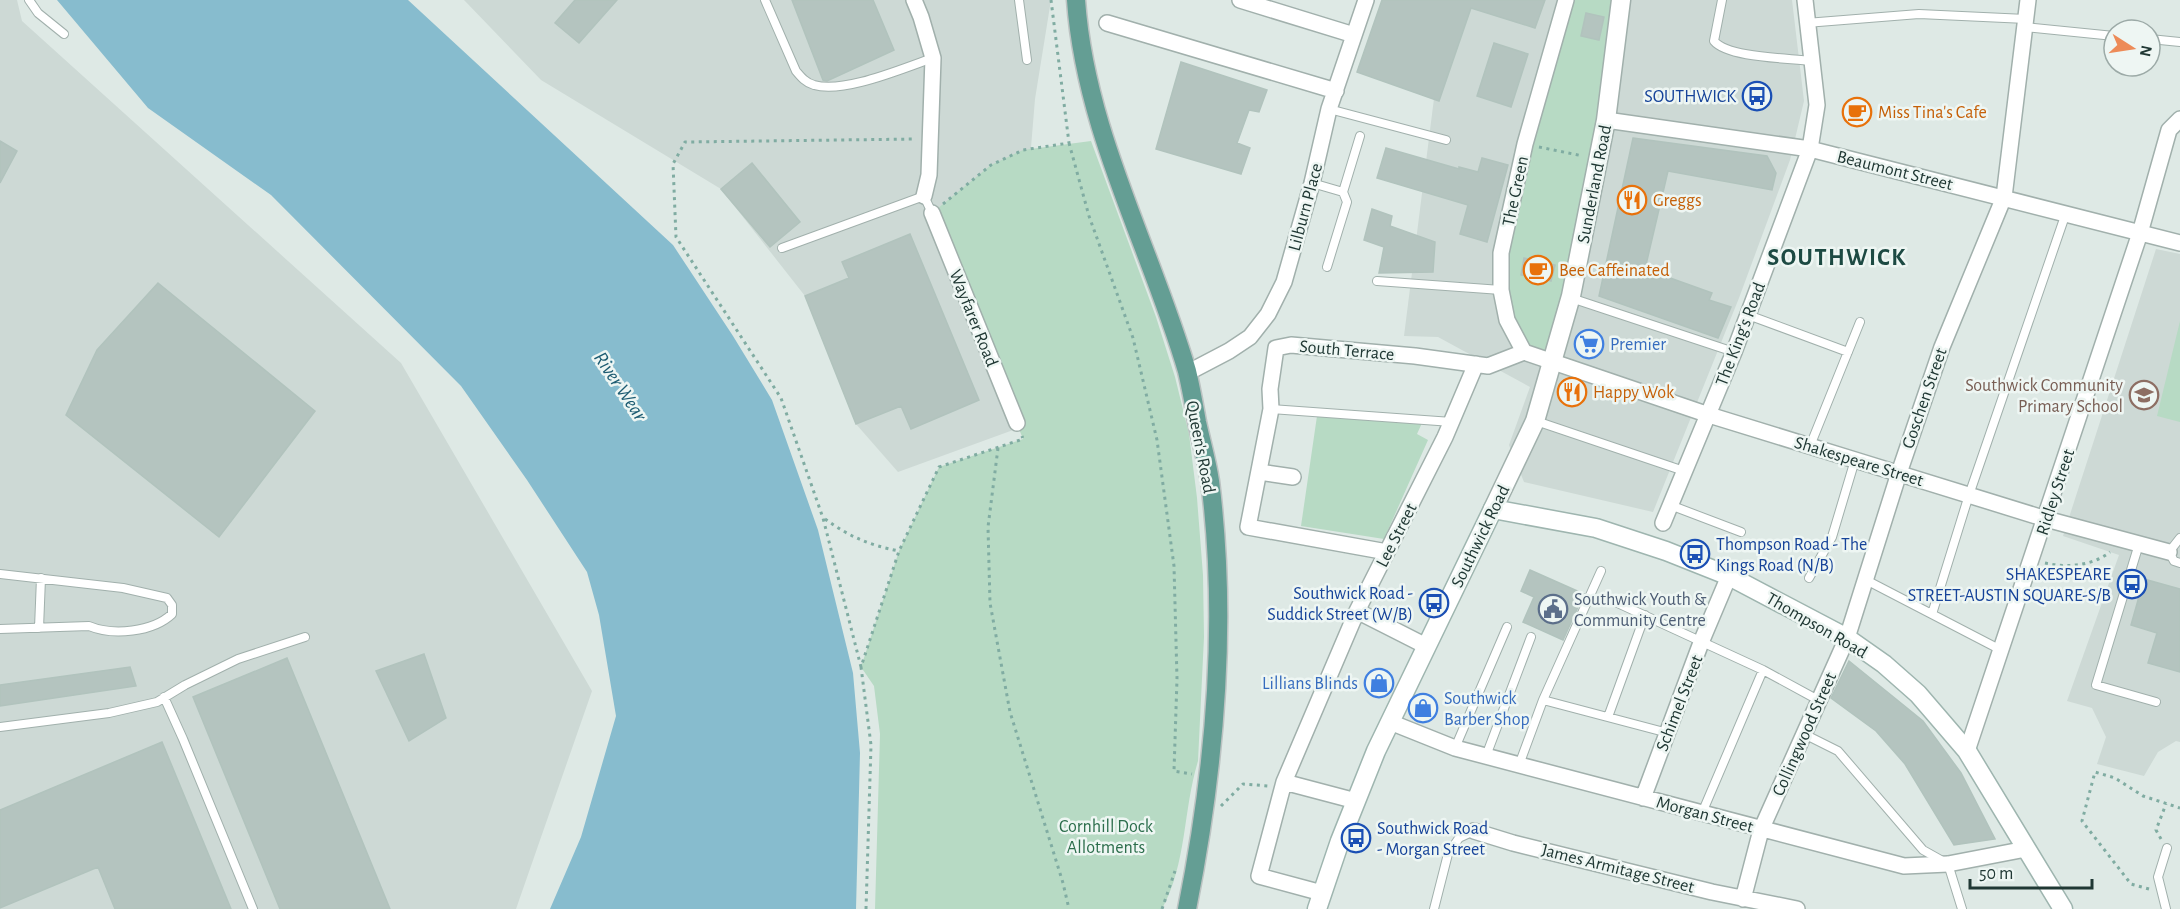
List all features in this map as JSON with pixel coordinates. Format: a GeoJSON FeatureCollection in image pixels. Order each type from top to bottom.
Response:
{"type":"FeatureCollection","features":[{"type":"Feature","properties":{"kind":"main road","name":"Queen's Road"},"geometry":{"type":"LineString","coordinates":[[1076,0],[1096,109],[1116,176],[1162,298],[1187,373],[1209,479],[1217,551],[1218,619],[1213,734],[1205,805],[1186,909]]}},
{"type":"Feature","properties":{"kind":"main road","name":"Sunderland Road"},"geometry":{"type":"LineString","coordinates":[[1553,360],[1570,298],[1599,159],[1621,0]]}},
{"type":"Feature","properties":{"kind":"main road","name":"Southwick Road"},"geometry":{"type":"LineString","coordinates":[[1320,901],[1340,841],[1390,722],[1535,421],[1553,360]]}},
{"type":"Feature","properties":{"kind":"main road","name":"Thompson Road"},"geometry":{"type":"LineString","coordinates":[[1493,509],[1563,520],[1617,534],[1688,559],[1730,576],[1847,638],[1884,664],[1918,694],[1967,751],[2063,909]]}},
{"type":"Feature","properties":{"kind":"street"},"geometry":{"type":"LineString","coordinates":[[914,0],[933,58],[928,175],[924,196]]}},
{"type":"Feature","properties":{"kind":"street"},"geometry":{"type":"LineString","coordinates":[[1240,0],[1354,35]]}},
{"type":"Feature","properties":{"kind":"street","name":"Lilburn Place"},"geometry":{"type":"LineString","coordinates":[[1187,373],[1250,337],[1268,314],[1284,282],[1312,183],[1329,110],[1366,0]]}},
{"type":"Feature","properties":{"kind":"street","name":"The Green"},"geometry":{"type":"LineString","coordinates":[[1524,352],[1507,320],[1501,290],[1501,253],[1525,144],[1566,0]]}},
{"type":"Feature","properties":{"kind":"street","name":"The King's Road"},"geometry":{"type":"LineString","coordinates":[[1663,523],[1734,352],[1810,148],[1817,105],[1805,0]]}},
{"type":"Feature","properties":{"kind":"street","name":"Goschen Street"},"geometry":{"type":"LineString","coordinates":[[1847,638],[1942,347],[2004,197],[2028,0]]}},
{"type":"Feature","properties":{"kind":"street"},"geometry":{"type":"LineString","coordinates":[[1107,23],[1336,91]]}},
{"type":"Feature","properties":{"kind":"street","name":"Ridley Street"},"geometry":{"type":"LineString","coordinates":[[1967,751],[2140,233],[2169,130],[2180,119]]}},
{"type":"Feature","properties":{"kind":"street","name":"Beaumont Street"},"geometry":{"type":"LineString","coordinates":[[1606,120],[1810,148],[2180,243]]}},
{"type":"Feature","properties":{"kind":"street","name":"Wayfarer Road"},"geometry":{"type":"LineString","coordinates":[[932,213],[1017,423]]}},
{"type":"Feature","properties":{"kind":"street","name":"South Terrace"},"geometry":{"type":"LineString","coordinates":[[1387,552],[1248,527],[1271,409],[1270,389],[1276,348],[1291,345],[1415,356],[1488,366],[1524,352]]}},
{"type":"Feature","properties":{"kind":"street"},"geometry":{"type":"LineString","coordinates":[[1524,352],[1553,360]]}},
{"type":"Feature","properties":{"kind":"street","name":"Shakespeare Street"},"geometry":{"type":"LineString","coordinates":[[1553,360],[1709,415],[2046,519],[2169,552]]}},
{"type":"Feature","properties":{"kind":"street","name":"Lee Street"},"geometry":{"type":"LineString","coordinates":[[1320,901],[1259,876],[1283,784],[1357,611],[1452,422],[1476,364]]}},
{"type":"Feature","properties":{"kind":"street"},"geometry":{"type":"LineString","coordinates":[[1259,472],[1293,477]]}},
{"type":"Feature","properties":{"kind":"street","name":"Schimel Street"},"geometry":{"type":"LineString","coordinates":[[1643,798],[1702,640],[1730,576]]}},
{"type":"Feature","properties":{"kind":"street"},"geometry":{"type":"LineString","coordinates":[[1357,611],[1426,646]]}},
{"type":"Feature","properties":{"kind":"street","name":"Collingwood Street"},"geometry":{"type":"LineString","coordinates":[[1743,899],[1761,830],[1847,638]]}},
{"type":"Feature","properties":{"kind":"street","name":"Morgan Street"},"geometry":{"type":"LineString","coordinates":[[1390,722],[1455,748],[1904,866],[1948,864],[2026,849]]}},
{"type":"Feature","properties":{"kind":"street"},"geometry":{"type":"LineString","coordinates":[[1283,784],[1356,801]]}},
{"type":"Feature","properties":{"kind":"street","name":"James Armitage Street"},"geometry":{"type":"LineString","coordinates":[[1474,831],[1513,843],[1743,899],[1797,909]]}},
{"type":"Feature","properties":{"kind":"lane"},"geometry":{"type":"LineString","coordinates":[[29,0],[38,13],[64,34]]}},
{"type":"Feature","properties":{"kind":"lane"},"geometry":{"type":"LineString","coordinates":[[765,0],[796,71],[804,80],[814,85],[842,87],[933,58]]}},
{"type":"Feature","properties":{"kind":"lane"},"geometry":{"type":"LineString","coordinates":[[1019,0],[1027,60]]}},
{"type":"Feature","properties":{"kind":"lane"},"geometry":{"type":"LineString","coordinates":[[1722,0],[1714,40],[1718,46],[1736,52],[1811,61]]}},
{"type":"Feature","properties":{"kind":"lane"},"geometry":{"type":"LineString","coordinates":[[1806,22],[1919,14],[2025,23],[2102,34]]}},
{"type":"Feature","properties":{"kind":"lane"},"geometry":{"type":"LineString","coordinates":[[2162,40],[2180,42]]}},
{"type":"Feature","properties":{"kind":"lane"},"geometry":{"type":"LineString","coordinates":[[1329,110],[1446,140]]}},
{"type":"Feature","properties":{"kind":"lane"},"geometry":{"type":"LineString","coordinates":[[1327,267],[1347,201],[1343,192],[1360,136]]}},
{"type":"Feature","properties":{"kind":"lane"},"geometry":{"type":"LineString","coordinates":[[1312,183],[1343,192]]}},
{"type":"Feature","properties":{"kind":"lane"},"geometry":{"type":"LineString","coordinates":[[782,248],[924,196],[932,213]]}},
{"type":"Feature","properties":{"kind":"lane"},"geometry":{"type":"LineString","coordinates":[[1932,614],[1969,495],[2066,213]]}},
{"type":"Feature","properties":{"kind":"lane"},"geometry":{"type":"LineString","coordinates":[[1377,281],[1501,290]]}},
{"type":"Feature","properties":{"kind":"lane"},"geometry":{"type":"LineString","coordinates":[[1570,298],[1734,352]]}},
{"type":"Feature","properties":{"kind":"lane"},"geometry":{"type":"LineString","coordinates":[[1748,315],[1848,352]]}},
{"type":"Feature","properties":{"kind":"lane"},"geometry":{"type":"LineString","coordinates":[[1810,446],[1860,322]]}},
{"type":"Feature","properties":{"kind":"lane"},"geometry":{"type":"LineString","coordinates":[[1271,409],[1452,422]]}},
{"type":"Feature","properties":{"kind":"lane"},"geometry":{"type":"LineString","coordinates":[[1535,421],[1684,471]]}},
{"type":"Feature","properties":{"kind":"lane"},"geometry":{"type":"LineString","coordinates":[[1809,578],[1832,537],[1855,460]]}},
{"type":"Feature","properties":{"kind":"lane"},"geometry":{"type":"LineString","coordinates":[[1670,505],[1741,532]]}},
{"type":"Feature","properties":{"kind":"lane"},"geometry":{"type":"LineString","coordinates":[[2180,538],[2169,552],[2174,561],[2180,563]]}},
{"type":"Feature","properties":{"kind":"lane"},"geometry":{"type":"LineString","coordinates":[[2133,542],[2096,685],[2156,702]]}},
{"type":"Feature","properties":{"kind":"lane"},"geometry":{"type":"LineString","coordinates":[[1519,765],[1543,699],[1601,571]]}},
{"type":"Feature","properties":{"kind":"lane"},"geometry":{"type":"LineString","coordinates":[[0,574],[123,588],[167,598],[172,605],[172,614],[167,619],[150,626],[120,631],[100,631],[89,626],[0,629]]}},
{"type":"Feature","properties":{"kind":"lane"},"geometry":{"type":"LineString","coordinates":[[39,628],[41,578]]}},
{"type":"Feature","properties":{"kind":"lane"},"geometry":{"type":"LineString","coordinates":[[1866,580],[2001,650]]}},
{"type":"Feature","properties":{"kind":"lane"},"geometry":{"type":"LineString","coordinates":[[1611,600],[1702,640],[1820,700]]}},
{"type":"Feature","properties":{"kind":"lane"},"geometry":{"type":"LineString","coordinates":[[1608,717],[1645,615]]}},
{"type":"Feature","properties":{"kind":"lane"},"geometry":{"type":"LineString","coordinates":[[1455,748],[1507,627]]}},
{"type":"Feature","properties":{"kind":"lane"},"geometry":{"type":"LineString","coordinates":[[0,727],[109,713],[157,702],[184,685],[238,659],[305,637]]}},
{"type":"Feature","properties":{"kind":"lane"},"geometry":{"type":"LineString","coordinates":[[1486,756],[1531,637]]}},
{"type":"Feature","properties":{"kind":"lane"},"geometry":{"type":"LineString","coordinates":[[1702,813],[1764,670]]}},
{"type":"Feature","properties":{"kind":"lane"},"geometry":{"type":"LineString","coordinates":[[164,697],[253,909]]}},
{"type":"Feature","properties":{"kind":"lane"},"geometry":{"type":"LineString","coordinates":[[1543,699],[1668,733]]}},
{"type":"Feature","properties":{"kind":"lane"},"geometry":{"type":"LineString","coordinates":[[1804,734],[1838,751],[1923,850],[1948,864],[1962,909]]}},
{"type":"Feature","properties":{"kind":"lane"},"geometry":{"type":"LineString","coordinates":[[1434,909],[1448,854],[1459,838],[1474,831]]}},
{"type":"Feature","properties":{"kind":"lane"},"geometry":{"type":"LineString","coordinates":[[2166,909],[2158,877],[2167,848]]}},
{"type":"Feature","properties":{"kind":"path"},"geometry":{"type":"LineString","coordinates":[[1051,0],[1069,143],[1089,216],[1133,338],[1157,440],[1174,566],[1177,679],[1174,771],[1194,775]]}},
{"type":"Feature","properties":{"kind":"path"},"geometry":{"type":"LineString","coordinates":[[866,909],[872,745],[861,667],[823,518],[781,398],[676,237],[673,164],[685,142],[930,139]]}},
{"type":"Feature","properties":{"kind":"path"},"geometry":{"type":"LineString","coordinates":[[932,213],[991,165],[1023,150],[1069,143]]}},
{"type":"Feature","properties":{"kind":"path"},"geometry":{"type":"LineString","coordinates":[[1525,144],[1599,159]]}},
{"type":"Feature","properties":{"kind":"path"},"geometry":{"type":"LineString","coordinates":[[861,667],[899,551],[939,467],[1023,439],[1017,423]]}},
{"type":"Feature","properties":{"kind":"path"},"geometry":{"type":"LineString","coordinates":[[998,447],[988,527],[990,603],[1010,712],[1060,872],[1069,909]]}},
{"type":"Feature","properties":{"kind":"path"},"geometry":{"type":"LineString","coordinates":[[823,518],[847,535],[875,546],[899,551]]}},
{"type":"Feature","properties":{"kind":"path"},"geometry":{"type":"LineString","coordinates":[[2032,560],[2061,567],[2086,563],[2133,542]]}},
{"type":"Feature","properties":{"kind":"path"},"geometry":{"type":"LineString","coordinates":[[2162,892],[2131,884],[2082,820],[2095,772],[2115,778],[2143,796],[2180,808]]}},
{"type":"Feature","properties":{"kind":"path"},"geometry":{"type":"LineString","coordinates":[[1205,805],[1221,806],[1243,784],[1283,784]]}},
{"type":"Feature","properties":{"kind":"path"},"geometry":{"type":"LineString","coordinates":[[2166,804],[2156,830],[2167,848]]}},
{"type":"Feature","properties":{"kind":"path"},"geometry":{"type":"LineString","coordinates":[[1162,909],[1176,870]]}},
{"type":"Feature","properties":{"kind":"shaded area"},"geometry":{"type":"Polygon","coordinates":[[[0,0],[17,0],[22,21],[401,363],[592,691],[516,909],[0,909],[0,0]]]}},
{"type":"Feature","properties":{"kind":"shaded area"},"geometry":{"type":"Polygon","coordinates":[[[464,0],[1051,0],[1035,99],[1024,232],[1060,413],[898,472],[856,424],[805,296],[721,189],[541,80],[464,0]]]}},
{"type":"Feature","properties":{"kind":"shaded area"},"geometry":{"type":"Polygon","coordinates":[[[1457,0],[1792,0],[1804,101],[1790,160],[1739,298],[1653,512],[1524,482],[1509,445],[1530,387],[1438,337],[1404,336],[1440,51],[1457,0]]]}},
{"type":"Feature","properties":{"kind":"shaded area","name":"Southwick Community Primary School"},"geometry":{"type":"Polygon","coordinates":[[[2156,249],[2180,254],[2180,742],[2176,741],[2158,752],[2144,776],[2097,764],[2106,737],[2092,708],[2067,701],[2119,555],[2063,536],[2156,249]]]}},
{"type":"Feature","properties":{"kind":"green space"},"geometry":{"type":"Polygon","coordinates":[[[1566,0],[1621,0],[1552,362],[1524,352],[1501,290],[1501,253],[1566,0]]]}},
{"type":"Feature","properties":{"kind":"green space","name":"Cornhill Dock Allotments"},"geometry":{"type":"Polygon","coordinates":[[[1091,141],[1156,317],[1175,377],[1189,434],[1197,498],[1203,575],[1204,637],[1198,761],[1176,873],[1162,909],[875,909],[880,734],[874,686],[861,667],[899,551],[939,467],[1023,439],[932,213],[991,165],[1023,150],[1091,141]]]}},
{"type":"Feature","properties":{"kind":"green space"},"geometry":{"type":"Polygon","coordinates":[[[2180,321],[2180,422],[2157,416],[2180,321]]]}},
{"type":"Feature","properties":{"kind":"green space"},"geometry":{"type":"Polygon","coordinates":[[[1317,416],[1422,423],[1417,434],[1428,440],[1384,539],[1301,526],[1317,416]]]}},
{"type":"Feature","properties":{"kind":"water","name":"River Wear"},"geometry":{"type":"Polygon","coordinates":[[[57,0],[408,0],[673,245],[772,400],[818,530],[853,673],[860,753],[856,909],[550,909],[581,837],[616,716],[599,615],[587,572],[527,480],[461,386],[271,195],[148,108],[57,0]]]}},
{"type":"Feature","properties":{"kind":"building"},"geometry":{"type":"Polygon","coordinates":[[[575,0],[617,0],[579,43],[555,23],[575,0]]]}},
{"type":"Feature","properties":{"kind":"building"},"geometry":{"type":"Polygon","coordinates":[[[792,0],[873,0],[894,50],[827,81],[823,80],[792,0]]]}},
{"type":"Feature","properties":{"kind":"building"},"geometry":{"type":"Polygon","coordinates":[[[1382,0],[1545,0],[1535,28],[1471,8],[1439,101],[1357,72],[1382,0]]]}},
{"type":"Feature","properties":{"kind":"building"},"geometry":{"type":"Polygon","coordinates":[[[1586,13],[1604,17],[1599,40],[1581,36],[1586,13]]]}},
{"type":"Feature","properties":{"kind":"building"},"geometry":{"type":"Polygon","coordinates":[[[1494,43],[1528,54],[1511,107],[1477,96],[1494,43]]]}},
{"type":"Feature","properties":{"kind":"building"},"geometry":{"type":"Polygon","coordinates":[[[1181,62],[1267,90],[1259,112],[1249,110],[1237,143],[1250,148],[1241,174],[1156,149],[1181,62]]]}},
{"type":"Feature","properties":{"kind":"building"},"geometry":{"type":"Polygon","coordinates":[[[1633,138],[1767,156],[1776,173],[1772,190],[1668,171],[1645,269],[1712,293],[1709,300],[1731,307],[1718,338],[1599,296],[1633,138]]]}},
{"type":"Feature","properties":{"kind":"building"},"geometry":{"type":"Polygon","coordinates":[[[0,141],[17,151],[0,183],[0,141]]]}},
{"type":"Feature","properties":{"kind":"building"},"geometry":{"type":"Polygon","coordinates":[[[1386,148],[1459,169],[1459,167],[1478,172],[1482,158],[1508,165],[1487,242],[1460,234],[1468,205],[1377,178],[1386,148]]]}},
{"type":"Feature","properties":{"kind":"building"},"geometry":{"type":"Polygon","coordinates":[[[752,163],[800,222],[770,247],[721,189],[752,163]]]}},
{"type":"Feature","properties":{"kind":"building"},"geometry":{"type":"Polygon","coordinates":[[[1372,209],[1392,216],[1390,226],[1435,242],[1433,272],[1379,273],[1384,247],[1364,240],[1372,209]]]}},
{"type":"Feature","properties":{"kind":"building"},"geometry":{"type":"Polygon","coordinates":[[[910,234],[979,400],[911,429],[901,406],[856,424],[805,296],[849,278],[842,262],[910,234]]]}},
{"type":"Feature","properties":{"kind":"building","name":"Bee Caffeinated"},"geometry":{"type":"Polygon","coordinates":[[[1524,258],[1555,265],[1551,281],[1544,279],[1543,284],[1531,281],[1532,277],[1521,275],[1524,258]]]}},
{"type":"Feature","properties":{"kind":"building"},"geometry":{"type":"Polygon","coordinates":[[[158,283],[315,411],[219,537],[66,415],[97,350],[158,283]]]}},
{"type":"Feature","properties":{"kind":"building","name":"Southwick Youth & Community Centre"},"geometry":{"type":"Polygon","coordinates":[[[1530,570],[1584,594],[1563,640],[1523,622],[1534,597],[1521,591],[1530,570]]]}},
{"type":"Feature","properties":{"kind":"building"},"geometry":{"type":"Polygon","coordinates":[[[2144,579],[2180,589],[2180,672],[2148,663],[2157,633],[2131,625],[2144,579]]]}},
{"type":"Feature","properties":{"kind":"building"},"geometry":{"type":"Polygon","coordinates":[[[424,654],[446,718],[409,741],[376,671],[424,654]]]}},
{"type":"Feature","properties":{"kind":"building"},"geometry":{"type":"Polygon","coordinates":[[[287,658],[390,909],[280,909],[193,697],[287,658]]]}},
{"type":"Feature","properties":{"kind":"building"},"geometry":{"type":"Polygon","coordinates":[[[1849,661],[1923,721],[1961,773],[1995,839],[1954,845],[1905,764],[1876,731],[1831,698],[1849,661]]]}},
{"type":"Feature","properties":{"kind":"building"},"geometry":{"type":"Polygon","coordinates":[[[130,667],[136,686],[0,706],[0,685],[130,667]]]}},
{"type":"Feature","properties":{"kind":"building"},"geometry":{"type":"Polygon","coordinates":[[[162,742],[231,909],[115,909],[98,867],[0,908],[0,810],[162,742]]]}},
{"type":"Feature","properties":{"kind":"place","name":"SOUTHWICK"},"geometry":{"type":"Point","coordinates":[1757,96]}},
{"type":"Feature","properties":{"kind":"place","name":"Miss Tina's Cafe"},"geometry":{"type":"Point","coordinates":[1857,112]}},
{"type":"Feature","properties":{"kind":"place","name":"Greggs"},"geometry":{"type":"Point","coordinates":[1632,200]}},
{"type":"Feature","properties":{"kind":"place","name":"Bee Caffeinated"},"geometry":{"type":"Point","coordinates":[1538,270]}},
{"type":"Feature","properties":{"kind":"place","name":"Premier"},"geometry":{"type":"Point","coordinates":[1589,344]}},
{"type":"Feature","properties":{"kind":"place","name":"Happy Wok"},"geometry":{"type":"Point","coordinates":[1572,392]}},
{"type":"Feature","properties":{"kind":"place","name":"Southwick Community Primary School"},"geometry":{"type":"Point","coordinates":[2144,395]}},
{"type":"Feature","properties":{"kind":"place","name":"Thompson Road - The Kings Road (N/B)"},"geometry":{"type":"Point","coordinates":[1695,554]}},
{"type":"Feature","properties":{"kind":"place","name":"SHAKESPEARE STREET-AUSTIN SQUARE-S/B"},"geometry":{"type":"Point","coordinates":[2132,584]}},
{"type":"Feature","properties":{"kind":"place","name":"Southwick Road - Suddick Street (W/B)"},"geometry":{"type":"Point","coordinates":[1434,603]}},
{"type":"Feature","properties":{"kind":"place","name":"Southwick Youth & Community Centre"},"geometry":{"type":"Point","coordinates":[1553,609]}},
{"type":"Feature","properties":{"kind":"place","name":"Lillians Blinds"},"geometry":{"type":"Point","coordinates":[1379,683]}},
{"type":"Feature","properties":{"kind":"place","name":"Southwick Barber Shop"},"geometry":{"type":"Point","coordinates":[1423,708]}},
{"type":"Feature","properties":{"kind":"place","name":"Southwick Road - Morgan Street"},"geometry":{"type":"Point","coordinates":[1356,838]}},
{"type":"Feature","properties":{"kind":"district","name":"SOUTHWICK"},"geometry":{"type":"Point","coordinates":[1837,257]}}]}
